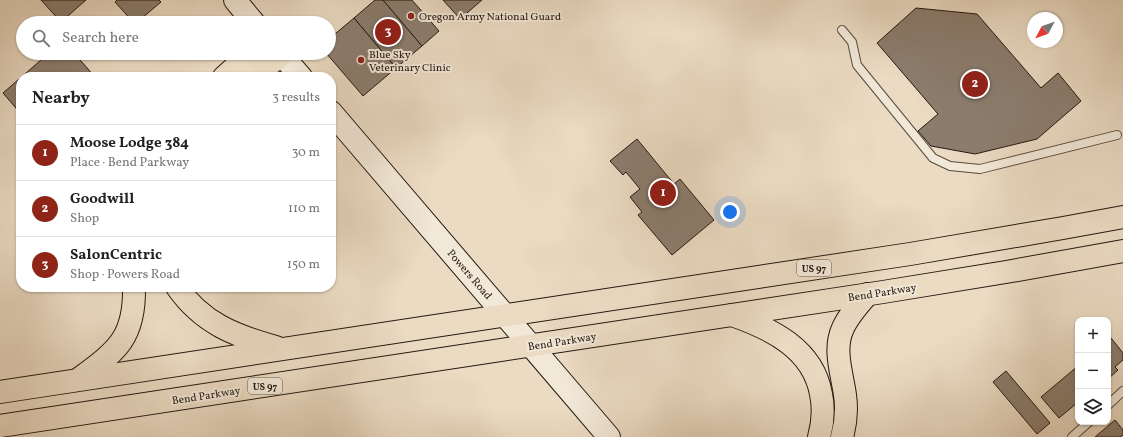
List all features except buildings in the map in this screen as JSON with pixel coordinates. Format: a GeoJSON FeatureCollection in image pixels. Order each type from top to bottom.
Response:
{"type":"FeatureCollection","features":[{"type":"Feature","properties":{"kind":"highway"},"geometry":{"type":"LineString","coordinates":[[230,72],[243,60]]}},
{"type":"Feature","properties":{"kind":"highway"},"geometry":{"type":"LineString","coordinates":[[260,72],[274,60]]}},
{"type":"Feature","properties":{"kind":"highway","name":"US 97"},"geometry":{"type":"LineString","coordinates":[[0,392],[450,324],[504,314],[910,254],[1123,217]]}},
{"type":"Feature","properties":{"kind":"highway","name":"Bend Parkway"},"geometry":{"type":"LineString","coordinates":[[0,426],[868,294],[1006,272],[1123,251]]}},
{"type":"Feature","properties":{"kind":"highway"},"geometry":{"type":"LineString","coordinates":[[77,380],[104,359],[117,347],[126,335],[133,317],[134,292]]}},
{"type":"Feature","properties":{"kind":"highway"},"geometry":{"type":"LineString","coordinates":[[181,292],[192,305],[212,322],[241,336],[281,349]]}},
{"type":"Feature","properties":{"kind":"highway"},"geometry":{"type":"LineString","coordinates":[[842,437],[846,411],[839,340],[846,322],[868,294]]}},
{"type":"Feature","properties":{"kind":"highway"},"geometry":{"type":"LineString","coordinates":[[730,315],[759,325],[780,336],[808,361],[817,379],[822,402],[823,419],[819,437]]}},
{"type":"Feature","properties":{"kind":"main road"},"geometry":{"type":"LineString","coordinates":[[235,0],[248,16]]}},
{"type":"Feature","properties":{"kind":"main road"},"geometry":{"type":"LineString","coordinates":[[286,60],[296,72]]}},
{"type":"Feature","properties":{"kind":"main road","name":"Powers Road"},"geometry":{"type":"LineString","coordinates":[[336,118],[609,437]]}},
{"type":"Feature","properties":{"kind":"lane"},"geometry":{"type":"LineString","coordinates":[[842,30],[852,42],[857,65],[933,158],[950,166],[980,169],[1117,135]]}},
{"type":"Feature","properties":{"kind":"lane"},"geometry":{"type":"LineString","coordinates":[[1111,402],[1123,391]]}},
{"type":"Feature","properties":{"kind":"lane"},"geometry":{"type":"LineString","coordinates":[[1072,437],[1086,425]]}},
{"type":"Feature","properties":{"kind":"place","name":"Oregon Army National Guard"},"geometry":{"type":"Point","coordinates":[411,16]}},
{"type":"Feature","properties":{"kind":"place","name":"SalonCentric"},"geometry":{"type":"Point","coordinates":[388,32]}},
{"type":"Feature","properties":{"kind":"place","name":"Blue Sky Veterinary Clinic"},"geometry":{"type":"Point","coordinates":[361,60]}},
{"type":"Feature","properties":{"kind":"place","name":"Goodwill"},"geometry":{"type":"Point","coordinates":[975,84]}},
{"type":"Feature","properties":{"kind":"place","name":"Moose Lodge 384"},"geometry":{"type":"Point","coordinates":[663,193]}}]}
